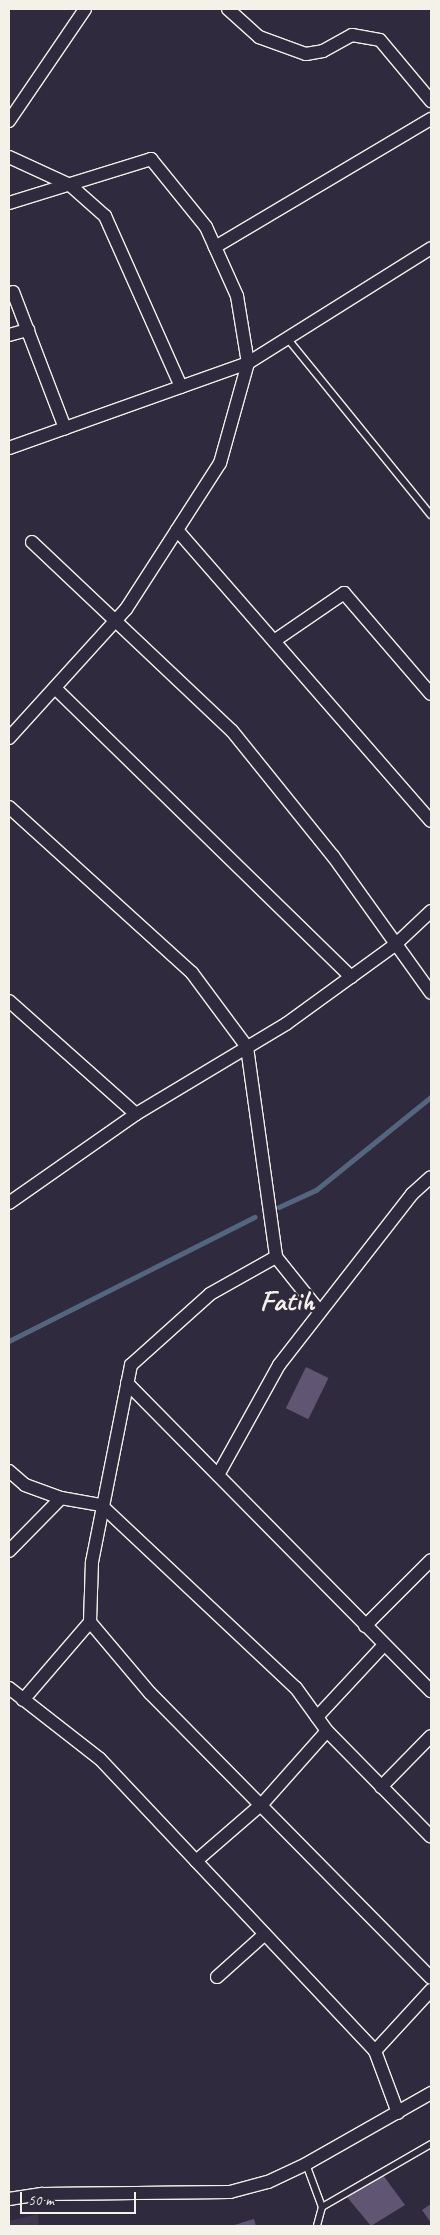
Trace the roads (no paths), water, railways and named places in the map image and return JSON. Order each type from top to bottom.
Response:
[{"type":"street","points":[[9,121],[85,9]]},
{"type":"street","points":[[228,9],[259,37],[306,54],[323,51],[352,35],[380,40],[431,101]]},
{"type":"street","points":[[215,247],[431,119]]},
{"type":"street","points":[[9,157],[70,185],[105,216],[181,387]]},
{"type":"street","points":[[9,203],[151,159],[206,227],[237,296],[248,363],[220,463],[117,620],[9,738]]},
{"type":"street","points":[[9,448],[248,363],[431,248]]},
{"type":"street","points":[[13,292],[65,428]]},
{"type":"street","points":[[9,335],[28,330]]},
{"type":"street","points":[[177,530],[431,821]]},
{"type":"street","points":[[32,542],[117,620],[232,731],[333,856],[431,994]]},
{"type":"street","points":[[274,641],[344,593],[431,694]]},
{"type":"street","points":[[55,688],[351,977]]},
{"type":"street","points":[[9,807],[192,973],[247,1047],[276,1257],[320,1312]]},
{"type":"street","points":[[9,1203],[136,1114],[247,1047],[351,977],[396,944],[431,911]]},
{"type":"street","points":[[9,1001],[136,1114]]},
{"type":"street","points":[[218,1475],[279,1364],[412,1194],[431,1176]]},
{"type":"street","points":[[23,1700],[90,1622],[92,1562],[101,1505],[131,1365],[210,1294],[276,1257]]},
{"type":"street","points":[[127,1382],[431,1691]]},
{"type":"street","points":[[9,1471],[26,1485],[62,1498],[101,1505],[296,1688],[327,1731],[431,1837]]},
{"type":"street","points":[[9,1550],[62,1498]]},
{"type":"street","points":[[365,1626],[431,1560]]},
{"type":"street","points":[[90,1622],[150,1693],[263,1803],[431,1978]]},
{"type":"street","points":[[317,1717],[384,1645]]},
{"type":"street","points":[[9,1688],[100,1760],[375,2051],[398,2113]]},
{"type":"street","points":[[196,1861],[263,1803],[327,1731]]},
{"type":"street","points":[[381,1787],[431,1736]]},
{"type":"street","points":[[217,1977],[265,1934]]},
{"type":"street","points":[[375,2051],[431,1990]]},
{"type":"street","points":[[9,2200],[42,2194],[230,2192],[268,2182],[306,2164],[431,2093]]},
{"type":"lane","points":[[287,338],[431,515]]},
{"type":"lane","points":[[322,2207],[431,2144]]},
{"type":"lane","points":[[306,2164],[322,2207],[317,2226]]},
{"type":"waterway","points":[[279,1207],[316,1190],[431,1097]]},
{"type":"waterway","points":[[9,1341],[255,1217]]},
{"type":"district","name":"Fatih","points":[[287,1301]]}]
